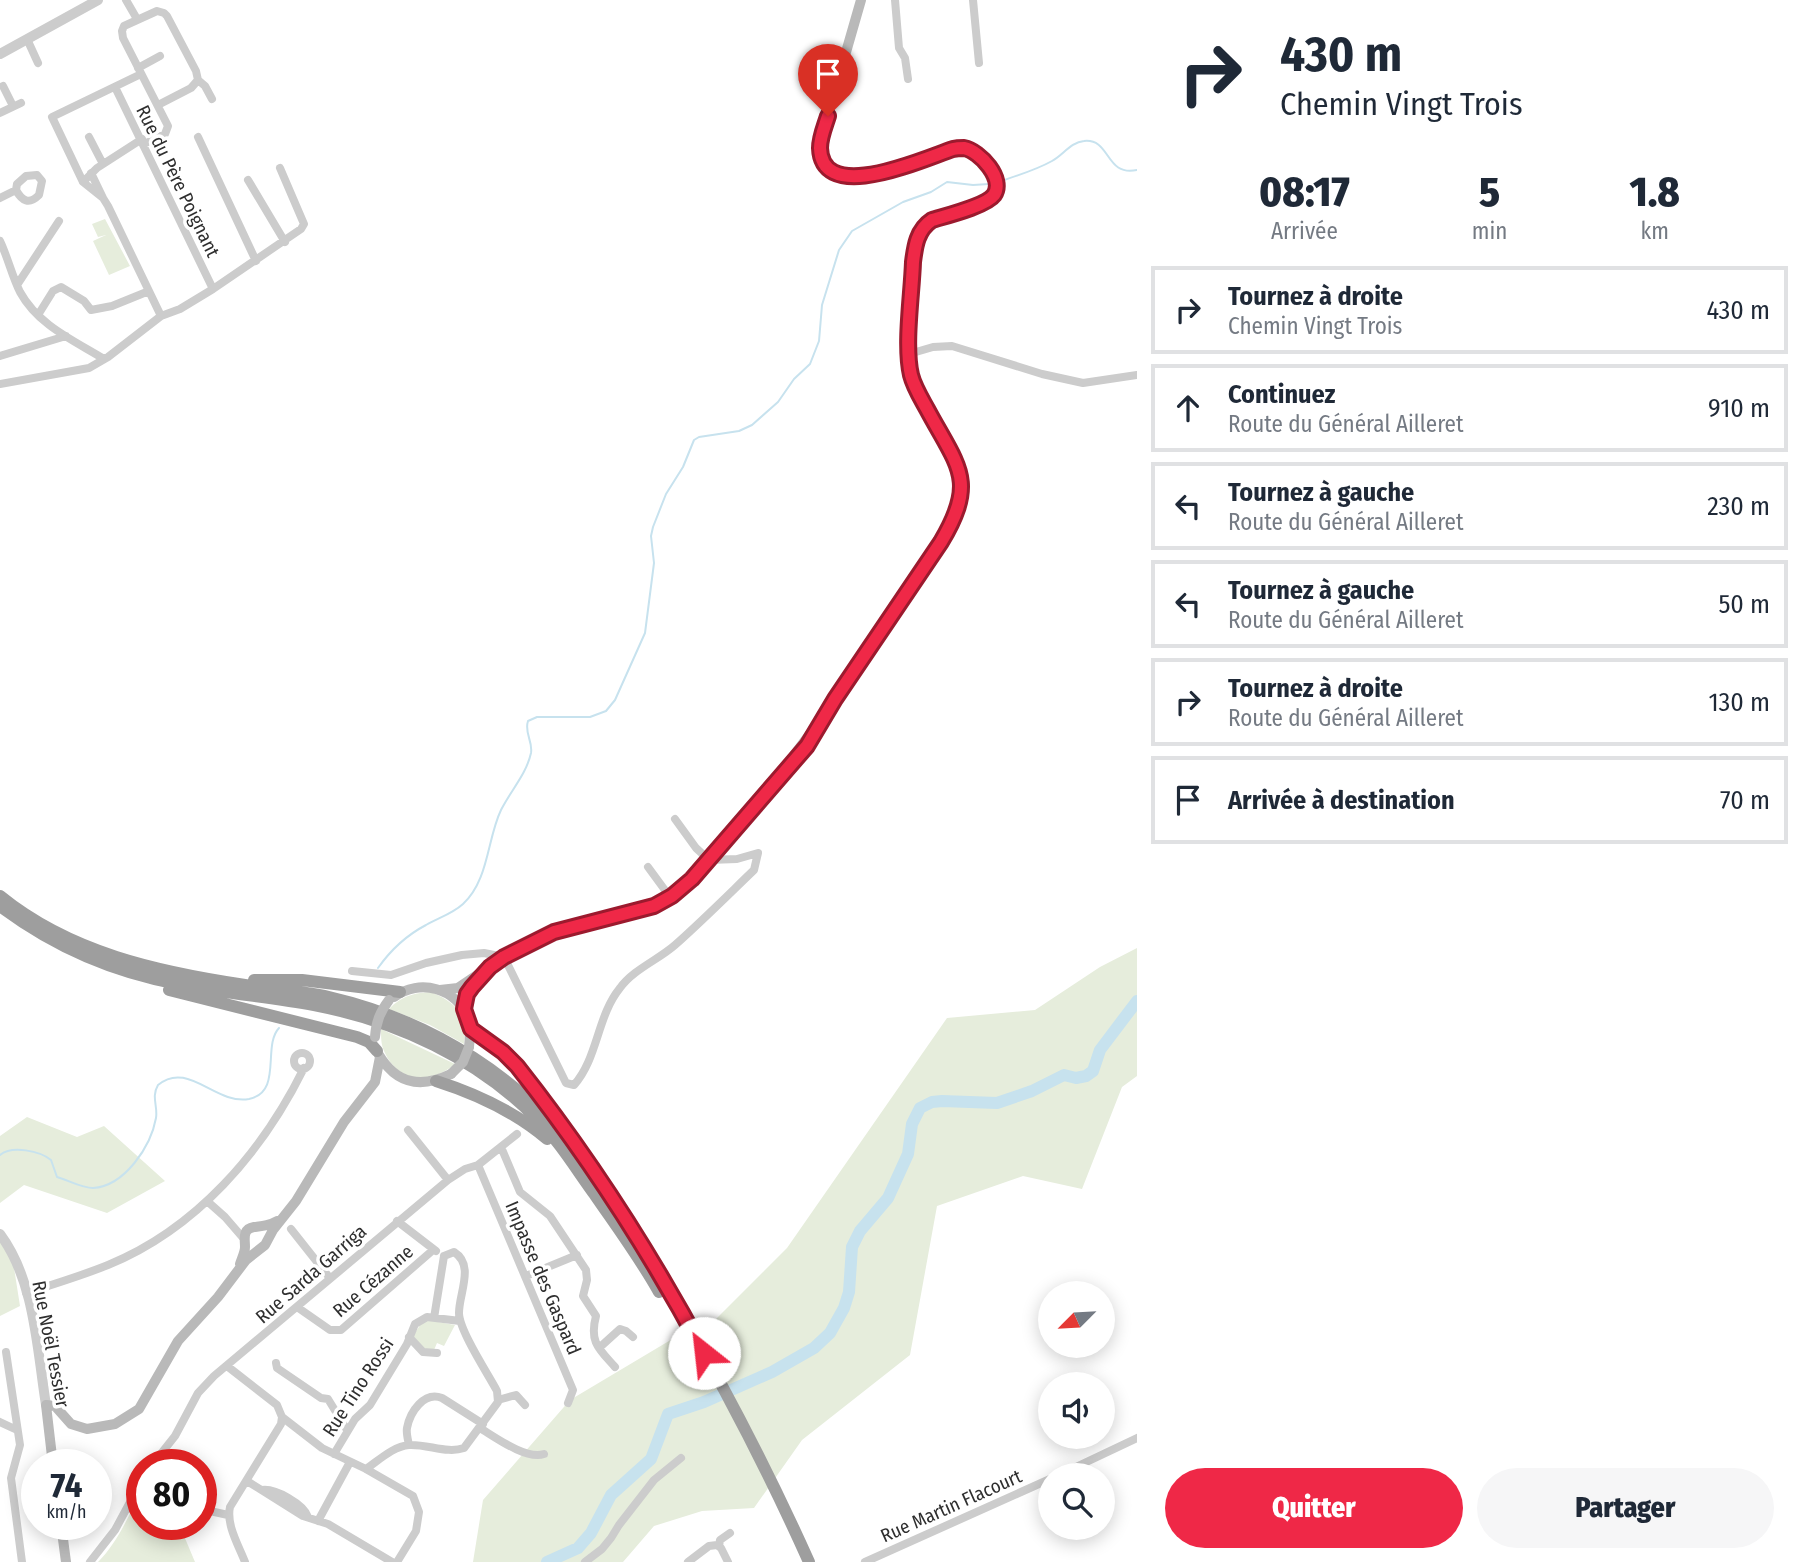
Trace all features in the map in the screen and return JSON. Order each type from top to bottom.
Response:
[{"type":"highway","points":[[0,896],[49,928],[88,948],[144,967],[323,996],[362,1005],[425,1030],[456,1046],[498,1074],[531,1101],[587,1164],[625,1217]]},
{"type":"highway","points":[[0,906],[54,942],[156,987],[356,1037],[377,1048]]},
{"type":"highway","points":[[121,970],[176,984],[314,1005],[359,1016],[401,1029],[477,1070],[507,1091],[551,1135],[659,1283]]},
{"type":"highway","points":[[213,980],[302,980],[394,996]]},
{"type":"highway","points":[[471,1029],[503,1052],[517,1066],[589,1161],[625,1217],[725,1409],[809,1562]]},
{"type":"highway","points":[[436,1081],[469,1092],[524,1121],[558,1150],[581,1176]]},
{"type":"highway","points":[[780,1509],[800,1562]]},
{"type":"main road","points":[[46,1405],[55,1406],[71,1424],[82,1429],[103,1427],[130,1416],[146,1400],[163,1364],[178,1341],[218,1297],[237,1270],[264,1244],[296,1201],[344,1122],[375,1082],[376,1024],[381,1011],[394,996],[412,988],[458,988],[504,957],[561,928],[645,909],[670,897],[692,879],[771,786],[835,699],[941,542],[956,515],[962,481],[956,463],[914,384],[909,354],[915,246],[922,229],[932,220],[986,201],[996,190],[993,175],[979,156],[964,148],[860,177],[839,175],[826,165],[822,157],[821,139],[861,0]]},
{"type":"main road","points":[[464,1009],[469,991],[490,967]]},
{"type":"main road","points":[[377,1048],[397,1075],[409,1081],[436,1081],[451,1074],[463,1062],[469,1047],[471,1029],[464,1009],[440,990]]},
{"type":"main road","points":[[364,1097],[397,1075]]},
{"type":"main road","points":[[237,1270],[245,1233],[280,1220]]},
{"type":"main road","points":[[256,1228],[265,1232],[264,1244]]},
{"type":"main road","points":[[244,1242],[252,1250],[264,1244]]},
{"type":"main road","name":"Rue Noël Tessier","points":[[46,1405],[51,1449]]},
{"type":"main road","points":[[63,1540],[65,1562]]},
{"type":"street","points":[[0,54],[98,0]]},
{"type":"street","points":[[127,0],[137,19]]},
{"type":"street","points":[[895,0],[899,48],[905,58],[908,79]]},
{"type":"street","points":[[974,0],[979,63]]},
{"type":"street","points":[[83,182],[103,164],[143,142],[165,134],[168,130],[158,105],[121,35],[124,26],[157,10],[164,13],[196,71],[198,80],[212,99]]},
{"type":"street","points":[[27,39],[38,64]]},
{"type":"street","points":[[103,198],[83,182],[52,117],[115,87],[160,56]]},
{"type":"street","points":[[158,105],[196,85],[198,80]]},
{"type":"street","points":[[0,113],[17,105],[3,86]]},
{"type":"street","name":"Rue du Père Poignant","points":[[115,87],[213,289]]},
{"type":"street","points":[[198,136],[256,261]]},
{"type":"street","points":[[89,137],[103,164]]},
{"type":"street","points":[[0,384],[79,370],[104,359],[161,316],[180,309],[285,242],[304,223],[279,168]]},
{"type":"street","points":[[91,173],[161,316]]},
{"type":"street","points":[[248,180],[285,242]]},
{"type":"street","points":[[0,198],[16,190]]},
{"type":"street","points":[[17,285],[59,221]]},
{"type":"street","points":[[0,241],[17,285],[38,315],[104,359]]},
{"type":"street","points":[[38,315],[56,288],[66,288],[84,300],[91,310],[112,306],[149,291]]},
{"type":"street","points":[[0,356],[66,336]]},
{"type":"street","points":[[909,354],[933,347],[952,346],[1042,374],[1083,383],[1137,375]]},
{"type":"street","points":[[352,971],[391,975],[462,955],[484,953],[504,957],[566,1083],[574,1085],[592,1052],[608,1007],[620,988],[628,979],[673,947],[754,870],[758,853],[737,859],[714,862],[709,860],[696,848],[675,819]]},
{"type":"street","points":[[648,867],[670,897]]},
{"type":"street","points":[[26,1293],[89,1272],[129,1255],[177,1226],[207,1201],[260,1143],[304,1068]]},
{"type":"street","points":[[408,1130],[447,1180]]},
{"type":"street","name":"Rue Sarda Garriga","points":[[165,1449],[198,1394],[214,1376],[447,1180],[478,1165],[517,1134]]},
{"type":"street","points":[[501,1147],[520,1192],[550,1216],[586,1270],[587,1280],[583,1296],[595,1314],[593,1334],[599,1349],[615,1367]]},
{"type":"street","name":"Impasse des Gaspard","points":[[478,1165],[573,1390],[568,1403]]},
{"type":"street","points":[[207,1201],[225,1217],[244,1242]]},
{"type":"street","points":[[225,1217],[256,1228]]},
{"type":"street","points":[[397,1221],[444,1256]]},
{"type":"street","points":[[291,1229],[329,1278]]},
{"type":"street","name":"Rue Noël Tessier","points":[[0,1234],[14,1258],[26,1293],[46,1405]]},
{"type":"street","name":"Rue Cézanne","points":[[297,1307],[330,1330],[341,1331],[433,1250]]},
{"type":"street","points":[[366,1469],[395,1450],[409,1445],[460,1450],[468,1445],[498,1399],[497,1391],[460,1321],[466,1267],[458,1253],[444,1256]]},
{"type":"street","points":[[526,1276],[577,1255]]},
{"type":"street","points":[[444,1256],[434,1318],[460,1321]]},
{"type":"street","name":"Rue Tino Rossi","points":[[334,1454],[347,1430],[370,1405],[415,1324],[427,1317],[434,1318]]},
{"type":"street","points":[[599,1349],[620,1329],[633,1337]]},
{"type":"street","name":"Rue Tino Rossi","points":[[409,1337],[423,1352],[437,1353]]},
{"type":"street","points":[[6,1352],[19,1452],[11,1478],[22,1562]]},
{"type":"street","points":[[276,1363],[278,1368],[321,1398],[328,1399],[347,1430]]},
{"type":"street","points":[[228,1366],[277,1405],[282,1417],[322,1448],[407,1492],[417,1503],[419,1512],[416,1531],[395,1562],[308,1517],[247,1481]]},
{"type":"street","points":[[498,1399],[516,1395],[525,1405]]},
{"type":"street","points":[[409,1445],[408,1425],[422,1400],[428,1396],[442,1398],[504,1443],[533,1456],[544,1454]]},
{"type":"street","points":[[246,1562],[228,1515],[230,1507],[281,1424],[282,1417]]},
{"type":"street","points":[[0,1422],[17,1430]]},
{"type":"street","points":[[1084,1463],[1137,1438]]},
{"type":"street","points":[[585,1562],[611,1538],[654,1480],[681,1458]]},
{"type":"street","points":[[318,1521],[350,1462]]},
{"type":"street","name":"Rue Martin Flacourt","points":[[865,1562],[1038,1484]]},
{"type":"street","points":[[90,1562],[115,1530],[126,1510]]},
{"type":"street","points":[[217,1513],[228,1515]]},
{"type":"street","points":[[728,1562],[719,1546],[720,1540],[730,1533]]},
{"type":"street","points":[[688,1562],[709,1546],[719,1546]]},
{"type":"green space","points":[[105,219],[130,266],[109,275],[93,241],[106,235],[98,237],[92,224]]},
{"type":"green space","points":[[1137,948],[1137,1076],[1122,1087],[1082,1189],[1023,1176],[937,1206],[910,1355],[802,1440],[754,1508],[702,1511],[654,1526],[623,1562],[473,1562],[483,1500],[570,1400],[674,1338],[703,1332],[787,1248],[947,1018],[1035,1010],[1100,967]]},
{"type":"green space","points":[[431,992],[454,1005],[462,1017],[464,1044],[430,1025],[389,1009],[408,996]]},
{"type":"green space","points":[[381,1029],[455,1064],[445,1071],[425,1078],[406,1075],[390,1062],[384,1051]]},
{"type":"green space","points":[[27,1117],[77,1137],[104,1126],[165,1181],[107,1213],[24,1185],[0,1203],[0,1136]]},
{"type":"green space","points":[[0,1236],[12,1255],[20,1306],[0,1316]]},
{"type":"green space","points":[[427,1320],[455,1325],[444,1346],[437,1343],[434,1350],[423,1349],[413,1336],[422,1322]]},
{"type":"green space","points":[[126,1521],[126,1540],[186,1540],[195,1562],[98,1562]]},
{"type":"waterway","points":[[1001,181],[1046,164],[1084,141],[1099,145],[1119,168],[1137,170]]},
{"type":"waterway","points":[[378,968],[406,939],[454,911],[472,894],[483,871],[496,821],[529,761],[531,749],[528,721],[537,717],[590,717],[606,711],[615,700],[645,633],[654,563],[651,536],[666,494],[683,467],[694,440],[739,431],[752,425],[778,402],[794,379],[810,364],[819,341],[822,305],[839,250],[852,231],[903,202],[931,192],[947,182],[989,184]]},
{"type":"waterway","points":[[547,1562],[578,1548],[591,1533],[611,1495],[651,1459],[668,1414],[704,1402],[772,1372],[814,1348],[830,1333],[844,1308],[849,1292],[852,1247],[860,1231],[888,1198],[908,1154],[912,1124],[920,1108],[942,1101],[997,1103],[1032,1091],[1064,1075],[1076,1078],[1086,1076],[1093,1071],[1100,1050],[1137,1001]]},
{"type":"waterway","points":[[0,1155],[11,1150],[33,1152],[51,1160],[57,1177],[89,1188],[105,1186],[135,1163],[149,1140],[156,1118],[155,1094],[158,1085],[180,1077],[237,1099],[249,1099],[259,1095],[269,1078],[272,1046],[279,1028]]},
{"type":"route","points":[[704,1353],[625,1217],[589,1161],[550,1106],[517,1066],[503,1052],[471,1029],[464,1009],[469,991],[490,967],[504,957],[561,928],[654,906],[672,896],[701,870],[817,733],[835,699],[941,542],[956,515],[961,497],[960,473],[911,376],[909,354],[913,262],[915,246],[924,226],[932,220],[986,201],[994,195],[995,179],[979,156],[964,148],[953,149],[876,174],[860,177],[839,175],[826,165],[820,148],[828,116]]}]
